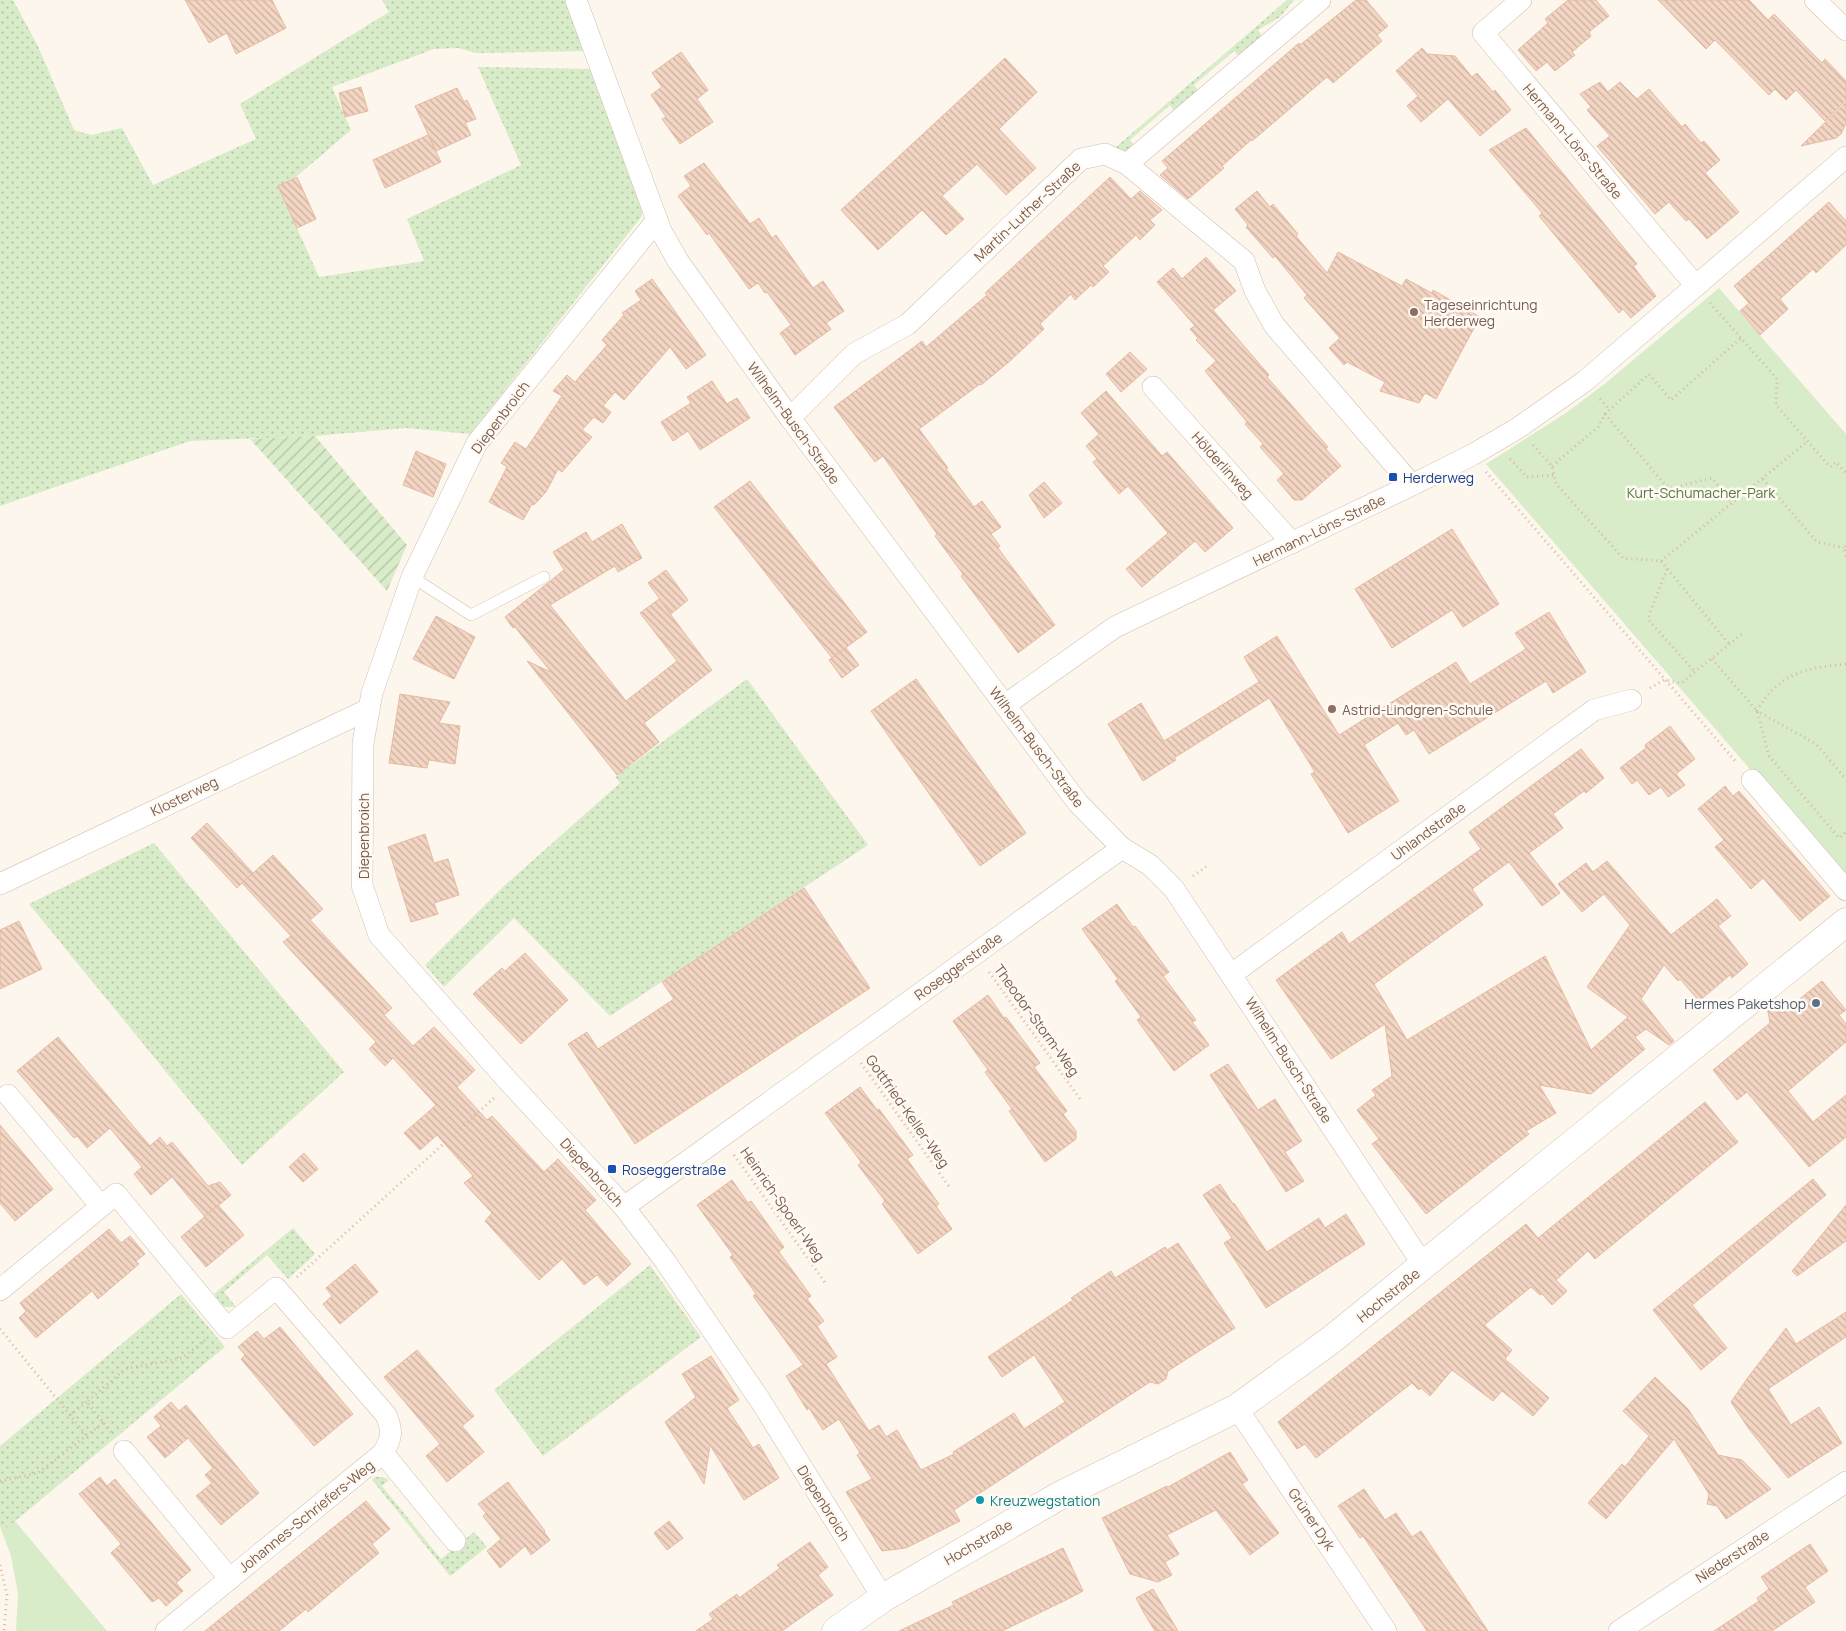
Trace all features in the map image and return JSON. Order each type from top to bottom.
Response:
[{"type":"street","points":[[576,0],[657,220]]},
{"type":"street","points":[[1320,0],[1127,164],[1244,261],[1255,291],[1274,325],[1412,485]]},
{"type":"street","name":"Hermann-Löns-Straße","points":[[1520,0],[1483,33],[1696,286]]},
{"type":"street","points":[[1815,0],[1846,30]]},
{"type":"street","name":"Martin-Luther-Straße","points":[[790,418],[854,354],[908,324],[1081,159],[1105,154],[1127,164]]},
{"type":"street","name":"Hermann-Löns-Straße","points":[[1005,705],[1114,627],[1412,485],[1472,455],[1518,428],[1585,381],[1846,157]]},
{"type":"street","name":"Wilhelm-Busch-Straße","points":[[657,220],[666,242],[678,261],[790,418],[1078,803],[1122,848],[1150,865],[1174,888],[1424,1266]]},
{"type":"street","name":"Diepenbroich","points":[[657,220],[477,443],[412,577],[372,693],[363,743],[362,885],[379,936],[624,1207],[665,1261],[729,1353],[883,1598]]},
{"type":"street","name":"Hölderlinweg","points":[[1153,387],[1292,543]]},
{"type":"street","name":"Uhlandstraße","points":[[1232,974],[1594,710],[1630,700]]},
{"type":"street","name":"Klosterweg","points":[[0,884],[369,709]]},
{"type":"street","points":[[1752,780],[1846,890]]},
{"type":"street","name":"Roseggerstraße","points":[[624,1207],[1122,848]]},
{"type":"street","name":"Hochstraße","points":[[836,1631],[883,1598],[1059,1496],[1237,1408],[1331,1340],[1424,1266],[1846,922]]},
{"type":"street","points":[[8,1095],[100,1206]]},
{"type":"street","points":[[0,1290],[116,1194],[227,1328],[276,1288],[280,1292]]},
{"type":"street","name":"Johannes-Schriefers-Weg","points":[[166,1631],[383,1453],[391,1441],[391,1426],[386,1415],[280,1292]]},
{"type":"street","name":"Grüner Dyk","points":[[1237,1408],[1386,1631]]},
{"type":"street","name":"Johannes-Schriefers-Weg","points":[[124,1451],[230,1579]]},
{"type":"street","name":"Johannes-Schriefers-Weg","points":[[383,1453],[455,1541]]},
{"type":"street","name":"Niederstraße","points":[[1619,1631],[1846,1482]]},
{"type":"lane","points":[[412,577],[471,615],[544,577]]},
{"type":"path","points":[[1696,286],[1777,379],[1776,405],[1830,467],[1836,462],[1846,473]]},
{"type":"path","points":[[1552,466],[1598,427],[1605,414],[1649,374],[1672,400],[1741,338]]},
{"type":"path","points":[[1605,414],[1666,486],[1671,488],[1712,478],[1732,504]]},
{"type":"path","points":[[1518,428],[1552,466],[1556,484],[1623,558],[1661,561],[1808,441]]},
{"type":"path","points":[[1495,442],[1525,476],[1529,478],[1554,475]]},
{"type":"path","points":[[1472,455],[1752,780]]},
{"type":"path","points":[[1763,478],[1817,542],[1845,547],[1846,556]]},
{"type":"path","points":[[1661,561],[1729,644]]},
{"type":"path","points":[[1667,569],[1649,615],[1650,622],[1695,672]]},
{"type":"path","points":[[1664,680],[1681,683],[1742,634]]},
{"type":"path","points":[[1712,659],[1757,711],[1816,744],[1846,779]]},
{"type":"path","points":[[1846,664],[1810,669],[1791,675],[1766,696],[1757,711],[1769,756],[1839,838],[1846,832]]},
{"type":"path","name":"Theodor-Storm-Weg","points":[[976,954],[1080,1099]]},
{"type":"path","name":"Gottfried-Keller-Weg","points":[[848,1047],[950,1188]]},
{"type":"path","points":[[280,1292],[510,1083]]},
{"type":"path","name":"Heinrich-Spoerl-Weg","points":[[722,1136],[826,1284]]},
{"type":"path","points":[[70,1415],[125,1370],[182,1358],[224,1324]]},
{"type":"path","points":[[0,1329],[87,1436]]},
{"type":"path","points":[[0,1480],[38,1473],[104,1422],[87,1402]]},
{"type":"path","points":[[0,1565],[7,1595],[4,1631]]},
{"type":"green space","points":[[0,0],[13,0],[37,44],[74,130],[91,135],[122,128],[153,185],[256,139],[240,104],[389,12],[382,0],[566,0],[585,51],[476,53],[458,48],[434,49],[332,87],[351,130],[297,176],[278,186],[319,277],[424,261],[407,219],[521,165],[478,67],[592,69],[641,199],[642,216],[470,434],[406,428],[315,436],[190,441],[0,506]]},
{"type":"green space","points":[[1287,0],[1294,0],[1280,17],[1258,30],[1262,36],[1239,56],[1234,51],[1194,85],[1199,91],[1175,112],[1170,105],[1130,140],[1134,146],[1128,151],[1120,151],[1116,147]]},
{"type":"green space","name":"Kurt-Schumacher-Park","points":[[1719,288],[1846,434],[1846,880],[1486,464],[1566,413],[1607,382]]},
{"type":"green space","points":[[315,436],[407,545],[387,591],[250,439]]},
{"type":"green space","points":[[747,679],[868,845],[610,1016],[514,918],[444,987],[425,965],[504,886],[620,783],[615,777]]},
{"type":"green space","points":[[154,843],[344,1072],[242,1165],[29,904]]},
{"type":"green space","points":[[293,1228],[315,1254],[288,1279],[267,1255],[224,1292],[236,1307],[224,1307],[214,1294]]},
{"type":"green space","points":[[650,1265],[701,1337],[543,1456],[494,1390]]},
{"type":"green space","points":[[181,1294],[225,1347],[2,1532],[0,1526],[0,1446]]},
{"type":"green space","points":[[375,1477],[383,1477],[389,1480],[382,1486],[441,1559],[474,1532],[487,1547],[450,1576],[372,1480]]},
{"type":"green space","points":[[15,1521],[107,1631],[16,1631],[18,1594],[11,1556],[2,1532]]},
{"type":"building","points":[[185,0],[272,0],[286,28],[236,54],[227,33],[209,43]]},
{"type":"building","points":[[1356,0],[1366,0],[1388,26],[1377,35],[1382,41],[1333,83],[1327,77],[1251,140],[1222,166],[1224,168],[1188,199],[1160,175],[1168,168],[1162,161],[1299,43],[1300,45]]},
{"type":"building","points":[[1568,0],[1596,0],[1609,16],[1589,32],[1591,36],[1572,52],[1575,55],[1555,71],[1547,62],[1536,71],[1518,50],[1548,23],[1545,19]]},
{"type":"building","points":[[1658,0],[1749,0],[1768,20],[1774,14],[1822,63],[1825,59],[1846,81],[1846,100],[1825,121],[1796,90],[1786,100],[1775,89],[1769,95],[1715,40],[1706,49]]},
{"type":"building","points":[[1422,48],[1427,54],[1455,56],[1472,77],[1477,73],[1493,92],[1495,90],[1511,110],[1480,136],[1448,99],[1421,122],[1407,106],[1418,96],[1396,71]]},
{"type":"building","points":[[681,52],[708,90],[697,99],[713,122],[680,144],[662,119],[666,117],[651,95],[662,87],[652,73]]},
{"type":"building","points":[[1005,58],[1037,92],[999,129],[1036,168],[1006,195],[977,164],[942,196],[964,219],[946,235],[922,210],[878,250],[841,210]]},
{"type":"building","points":[[1600,82],[1608,92],[1620,82],[1637,99],[1649,89],[1682,127],[1685,124],[1701,143],[1704,141],[1720,160],[1705,173],[1739,212],[1707,239],[1689,219],[1686,221],[1669,202],[1655,214],[1597,146],[1610,136],[1587,110],[1591,107],[1580,94]]},
{"type":"building","points":[[361,87],[368,111],[345,117],[339,93]]},
{"type":"building","points":[[457,88],[464,102],[467,100],[476,119],[465,123],[471,135],[436,151],[415,106]]},
{"type":"building","points":[[1846,102],[1846,123],[1841,134],[1836,138],[1801,146]]},
{"type":"building","points":[[1526,128],[1637,264],[1633,266],[1656,296],[1631,318],[1623,309],[1619,313],[1539,216],[1542,213],[1489,150]]},
{"type":"building","points":[[428,135],[441,162],[385,188],[373,160]]},
{"type":"building","points":[[704,163],[750,224],[759,218],[772,238],[776,235],[813,288],[823,281],[844,311],[826,323],[831,329],[795,355],[780,333],[791,325],[767,292],[765,293],[758,283],[749,289],[709,233],[707,235],[678,196],[691,186],[684,176]]},
{"type":"building","points":[[297,177],[316,219],[297,228],[278,186]]},
{"type":"building","points":[[1110,177],[1131,199],[1140,191],[1162,210],[1150,220],[1155,225],[1140,240],[1136,235],[1103,266],[1109,272],[1093,287],[1091,285],[1075,300],[1071,294],[1040,324],[1044,329],[1010,361],[981,385],[919,429],[974,507],[982,501],[1001,527],[991,534],[1000,546],[998,548],[1055,625],[1018,653],[961,576],[963,574],[935,536],[937,534],[883,456],[875,462],[834,407],[922,341],[926,347],[987,295],[985,293]]},
{"type":"building","points":[[1257,191],[1270,207],[1273,204],[1298,234],[1296,236],[1327,273],[1338,252],[1402,286],[1406,279],[1432,293],[1433,290],[1480,317],[1436,399],[1425,393],[1419,403],[1380,391],[1385,382],[1347,362],[1344,365],[1329,348],[1340,338],[1304,298],[1307,295],[1275,256],[1273,258],[1246,227],[1248,225],[1235,209]]},
{"type":"building","points":[[1829,202],[1846,221],[1846,245],[1816,273],[1813,269],[1780,299],[1788,309],[1760,335],[1740,311],[1749,303],[1734,286]]},
{"type":"building","points":[[1206,257],[1236,291],[1213,310],[1269,375],[1267,377],[1328,447],[1326,449],[1341,466],[1302,500],[1294,500],[1277,480],[1284,474],[1260,447],[1263,444],[1245,424],[1247,422],[1205,371],[1216,361],[1196,340],[1198,338],[1190,329],[1195,326],[1157,282],[1173,268],[1182,279]]},
{"type":"building","points":[[652,279],[706,355],[686,369],[670,347],[624,400],[615,392],[603,406],[611,412],[603,423],[594,417],[582,430],[592,437],[562,472],[558,469],[546,492],[534,505],[532,504],[523,520],[489,502],[507,467],[501,463],[515,442],[526,449],[562,396],[553,391],[567,375],[575,382],[607,345],[602,340],[624,315],[622,313],[641,300],[635,291]]},
{"type":"building","points":[[1130,352],[1147,369],[1121,392],[1106,374]]},
{"type":"building","points":[[712,381],[727,404],[737,398],[750,418],[700,450],[688,431],[673,441],[661,422],[691,403],[687,397]]},
{"type":"building","points":[[1106,391],[1162,456],[1167,452],[1233,528],[1205,552],[1195,541],[1142,587],[1126,569],[1168,533],[1128,486],[1119,494],[1093,462],[1097,459],[1086,446],[1099,434],[1081,413]]},
{"type":"building","points":[[416,451],[446,464],[433,497],[403,485]]},
{"type":"building","points":[[750,481],[867,632],[832,658],[714,507]]},
{"type":"building","points":[[1044,482],[1062,503],[1044,518],[1029,495]]},
{"type":"building","points":[[622,524],[642,558],[618,572],[615,566],[550,605],[626,701],[677,661],[640,613],[659,599],[712,670],[644,723],[659,742],[617,775],[527,661],[551,672],[505,617],[564,570],[553,552],[586,532],[592,542]]},
{"type":"building","points":[[1452,529],[1499,604],[1463,627],[1452,610],[1392,648],[1355,589]]},
{"type":"building","points":[[666,570],[688,600],[671,614],[648,583]]},
{"type":"building","points":[[1549,612],[1586,672],[1553,693],[1546,681],[1429,754],[1414,730],[1406,735],[1398,723],[1364,745],[1399,801],[1348,833],[1311,774],[1315,772],[1269,698],[1174,758],[1176,760],[1143,781],[1108,724],[1141,703],[1164,741],[1259,682],[1244,657],[1277,636],[1339,735],[1456,662],[1470,684],[1526,649],[1515,633]]},
{"type":"building","points":[[436,616],[475,637],[454,679],[413,659]]},
{"type":"building","points":[[846,648],[859,665],[842,678],[829,660]]},
{"type":"building","points":[[916,679],[1026,833],[980,866],[871,711]]},
{"type":"building","points":[[400,694],[450,702],[439,723],[460,726],[455,764],[429,760],[427,768],[389,763]]},
{"type":"building","points":[[1670,726],[1695,759],[1676,774],[1685,785],[1668,797],[1661,787],[1649,795],[1637,780],[1632,784],[1620,768],[1646,748],[1645,745]]},
{"type":"building","points":[[1581,749],[1604,778],[1586,793],[1584,791],[1553,814],[1563,828],[1529,853],[1560,893],[1542,906],[1509,862],[1472,889],[1483,905],[1374,984],[1407,1040],[1545,956],[1591,1050],[1628,1017],[1587,987],[1630,925],[1604,894],[1582,912],[1558,884],[1586,863],[1593,872],[1607,861],[1671,935],[1717,899],[1731,916],[1718,926],[1748,964],[1732,978],[1730,975],[1699,1001],[1680,979],[1678,981],[1664,965],[1641,999],[1674,1041],[1669,1045],[1646,1029],[1635,1037],[1645,1049],[1591,1094],[1539,1085],[1556,1113],[1526,1131],[1529,1134],[1426,1214],[1372,1144],[1379,1139],[1357,1110],[1376,1095],[1372,1090],[1392,1076],[1385,1024],[1331,1059],[1276,980],[1342,932],[1349,944],[1481,849],[1469,832]]},
{"type":"building","points":[[1725,786],[1733,796],[1739,791],[1830,896],[1800,921],[1763,878],[1751,889],[1715,847],[1724,840],[1698,809]]},
{"type":"building","points":[[207,823],[253,873],[237,888],[191,838]]},
{"type":"building","points":[[425,834],[434,863],[448,859],[459,895],[434,903],[438,914],[411,922],[388,847]]},
{"type":"building","points":[[273,855],[323,909],[310,920],[392,1008],[384,1015],[413,1046],[434,1027],[475,1070],[457,1087],[487,1120],[492,1116],[544,1172],[558,1159],[596,1200],[585,1210],[631,1264],[607,1286],[597,1275],[584,1285],[562,1259],[539,1280],[485,1221],[492,1213],[464,1183],[473,1176],[437,1135],[420,1150],[404,1133],[436,1105],[393,1058],[385,1066],[369,1049],[376,1042],[283,942],[291,936],[242,883]]},
{"type":"building","points":[[804,888],[870,988],[635,1144],[568,1044],[587,1032],[598,1049],[674,999],[662,982]]},
{"type":"building","points":[[1117,904],[1169,972],[1163,976],[1196,1020],[1192,1022],[1209,1045],[1174,1071],[1137,1020],[1141,1017],[1115,981],[1118,979],[1082,929]]},
{"type":"building","points":[[19,921],[42,969],[0,989],[0,930]]},
{"type":"building","points":[[525,953],[568,1000],[521,1044],[473,994],[502,968],[505,971]]},
{"type":"building","points":[[1822,981],[1846,1010],[1839,1015],[1846,1024],[1846,1042],[1788,1091],[1813,1122],[1846,1095],[1846,1137],[1809,1167],[1747,1092],[1737,1100],[1713,1070],[1770,1023],[1767,1006],[1782,1013]]},
{"type":"building","points":[[988,995],[1040,1063],[1034,1067],[1067,1111],[1063,1114],[1076,1131],[1076,1139],[1045,1162],[1009,1111],[1012,1109],[985,1072],[988,1070],[953,1021]]},
{"type":"building","points":[[58,1037],[150,1146],[160,1137],[167,1146],[172,1142],[208,1186],[220,1182],[231,1195],[205,1217],[172,1177],[151,1195],[134,1174],[142,1167],[110,1128],[87,1148],[77,1136],[74,1138],[17,1071]]},
{"type":"building","points":[[1228,1064],[1258,1110],[1275,1099],[1302,1141],[1285,1152],[1304,1181],[1286,1192],[1210,1075]]},
{"type":"building","points":[[860,1087],[913,1155],[907,1159],[939,1204],[936,1206],[952,1229],[918,1254],[882,1204],[885,1201],[858,1165],[861,1162],[825,1113]]},
{"type":"building","points":[[1705,1102],[1738,1142],[1595,1259],[1588,1251],[1556,1280],[1567,1291],[1552,1305],[1542,1294],[1540,1295],[1531,1287],[1484,1325],[1512,1350],[1505,1359],[1549,1398],[1533,1416],[1502,1391],[1493,1401],[1452,1370],[1430,1396],[1421,1388],[1419,1390],[1412,1383],[1316,1458],[1305,1444],[1297,1449],[1278,1422],[1526,1224],[1538,1238]]},
{"type":"building","points":[[0,1125],[53,1189],[15,1221],[0,1203]]},
{"type":"building","points":[[304,1153],[318,1169],[303,1182],[289,1167]]},
{"type":"building","points":[[1813,1179],[1826,1195],[1692,1305],[1727,1348],[1701,1370],[1653,1310]]},
{"type":"building","points":[[732,1180],[748,1203],[751,1201],[784,1247],[779,1252],[811,1296],[807,1299],[824,1321],[817,1326],[837,1357],[826,1364],[869,1431],[879,1425],[886,1437],[897,1430],[921,1470],[954,1454],[953,1452],[1014,1413],[1024,1429],[1065,1402],[1034,1355],[1002,1377],[988,1357],[1073,1300],[1071,1298],[1111,1271],[1115,1278],[1165,1247],[1167,1250],[1178,1243],[1235,1328],[1168,1371],[1166,1379],[1158,1384],[1150,1382],[954,1510],[960,1521],[906,1548],[882,1551],[846,1492],[872,1479],[857,1455],[860,1453],[839,1419],[823,1430],[809,1408],[807,1410],[786,1376],[803,1365],[753,1296],[756,1294],[730,1257],[733,1255],[697,1205]]},
{"type":"building","points":[[1220,1184],[1267,1252],[1319,1218],[1325,1228],[1346,1214],[1365,1244],[1266,1308],[1224,1243],[1232,1238],[1203,1195]]},
{"type":"building","points":[[218,1205],[244,1235],[206,1267],[181,1237]]},
{"type":"building","points":[[1846,1205],[1846,1241],[1797,1276],[1792,1271]]},
{"type":"building","points":[[109,1229],[121,1243],[130,1236],[145,1254],[136,1261],[139,1264],[98,1299],[92,1291],[36,1338],[19,1318],[26,1311],[20,1303]]},
{"type":"building","points":[[355,1264],[378,1292],[340,1324],[323,1304],[332,1296],[326,1288]]},
{"type":"building","points":[[1846,1312],[1846,1337],[1768,1389],[1791,1425],[1819,1407],[1842,1443],[1788,1478],[1749,1429],[1731,1402],[1786,1328],[1796,1344]]},
{"type":"building","points":[[280,1327],[353,1414],[314,1446],[241,1359],[245,1355],[238,1347],[257,1331],[264,1339]]},
{"type":"building","points":[[417,1350],[474,1416],[462,1426],[484,1452],[447,1482],[426,1456],[440,1444],[384,1377]]},
{"type":"building","points":[[711,1356],[739,1400],[727,1408],[753,1448],[759,1444],[779,1478],[744,1500],[710,1445],[704,1484],[665,1422],[696,1397],[682,1374]]},
{"type":"building","points":[[1655,1377],[1688,1409],[1718,1455],[1742,1460],[1771,1489],[1726,1519],[1717,1506],[1707,1504],[1709,1494],[1674,1439],[1606,1519],[1588,1503],[1622,1464],[1625,1467],[1649,1436],[1623,1411]]},
{"type":"building","points":[[171,1402],[179,1411],[186,1405],[259,1493],[221,1525],[196,1496],[212,1483],[205,1475],[213,1468],[188,1438],[165,1458],[147,1437],[161,1426],[154,1417]]},
{"type":"building","points":[[1230,1452],[1248,1480],[1242,1484],[1279,1533],[1250,1555],[1216,1510],[1167,1535],[1179,1554],[1165,1562],[1172,1575],[1158,1582],[1130,1574],[1102,1518],[1168,1487]]},
{"type":"building","points":[[100,1477],[107,1486],[115,1479],[191,1570],[176,1583],[183,1591],[166,1606],[159,1598],[152,1602],[111,1553],[121,1544],[79,1494]]},
{"type":"building","points":[[508,1482],[550,1540],[531,1555],[525,1546],[500,1568],[487,1551],[501,1539],[483,1516],[486,1513],[478,1504]]},
{"type":"building","points":[[1364,1489],[1385,1520],[1396,1513],[1412,1537],[1421,1531],[1488,1631],[1427,1631],[1363,1536],[1360,1538],[1338,1506]]},
{"type":"building","points":[[366,1501],[390,1529],[372,1544],[379,1553],[308,1612],[306,1609],[279,1631],[205,1631]]},
{"type":"building","points":[[669,1521],[683,1538],[667,1550],[654,1533]]},
{"type":"building","points":[[810,1542],[828,1567],[818,1575],[833,1595],[782,1631],[696,1631],[713,1619],[709,1614],[737,1594],[739,1598],[780,1568],[777,1565]]},
{"type":"building","points":[[1810,1544],[1828,1571],[1805,1587],[1815,1602],[1772,1631],[1714,1631],[1759,1601],[1757,1598],[1769,1589],[1761,1577]]},
{"type":"building","points":[[1063,1548],[1083,1591],[1066,1600],[1002,1631],[899,1631],[954,1605],[952,1602]]},
{"type":"building","points":[[1153,1589],[1178,1631],[1155,1631],[1144,1613],[1136,1598]]},
{"type":"place","name":"Tageseinrichtung Herderweg","points":[[1414,312]]},
{"type":"place","name":"Herderweg","points":[[1393,477]]},
{"type":"place","name":"Astrid-Lindgren-Schule","points":[[1332,709]]},
{"type":"place","name":"Hermes Paketshop","points":[[1816,1003]]},
{"type":"place","name":"Roseggerstraße","points":[[612,1169]]},
{"type":"place","name":"Kreuzwegstation","points":[[980,1500]]}]
